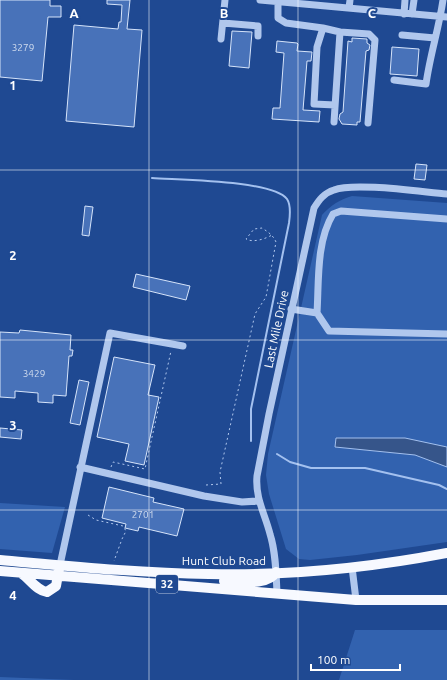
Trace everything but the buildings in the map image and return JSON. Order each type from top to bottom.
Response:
[{"type":"main road","name":"Hunt Club Road","points":[[0,560],[160,572],[216,574],[352,567],[447,553]]},
{"type":"main road","points":[[20,573],[31,580],[41,591],[47,592],[54,589],[60,565]]},
{"type":"main road","name":"Hunt Club Road","points":[[0,571],[356,600],[447,600]]},
{"type":"main road","points":[[138,582],[147,580],[264,581],[271,579],[276,572]]},
{"type":"street","points":[[221,39],[226,0]]},
{"type":"street","points":[[260,0],[278,2],[317,2],[349,8],[444,17]]},
{"type":"street","points":[[349,8],[350,0]]},
{"type":"street","points":[[404,14],[405,0]]},
{"type":"street","points":[[412,14],[414,0]]},
{"type":"street","points":[[394,80],[426,84],[435,38],[444,17],[442,0]]},
{"type":"street","points":[[278,2],[278,18],[286,23],[340,32],[369,34],[375,40],[368,123]]},
{"type":"street","points":[[223,23],[258,26],[258,36]]},
{"type":"street","points":[[323,28],[317,47],[314,104],[335,105]]},
{"type":"street","points":[[334,122],[340,32]]},
{"type":"street","points":[[402,35],[435,38]]},
{"type":"street","name":"Last Mile Drive","points":[[277,593],[276,572],[270,534],[258,501],[256,487],[259,460],[314,208],[322,196],[334,189],[353,187],[447,194]]},
{"type":"street","points":[[447,219],[341,211],[333,214],[328,221],[322,249],[317,313],[328,330],[447,334]]},
{"type":"street","points":[[291,309],[317,313]]},
{"type":"street","points":[[60,565],[110,333],[183,346]]},
{"type":"street","points":[[80,467],[204,496],[242,502],[258,501]]},
{"type":"street","points":[[352,567],[356,600]]},
{"type":"path","points":[[206,484],[220,484],[220,472],[255,314],[263,303],[268,290],[276,242],[272,235],[262,228],[254,229],[246,239],[249,241],[264,239],[272,235]]},
{"type":"path","points":[[110,473],[113,462],[145,469],[172,344]]},
{"type":"path","points":[[88,515],[96,520],[123,526],[126,531],[114,561]]},
{"type":"shaded area","points":[[352,196],[447,203],[447,447],[432,444],[336,438],[335,447],[415,455],[447,467],[447,542],[357,555],[310,560],[299,559],[286,549],[269,494],[266,475],[268,454],[322,215],[336,203]]},
{"type":"shaded area","points":[[336,438],[405,438],[447,447],[447,467],[415,455],[335,447]]},
{"type":"shaded area","points":[[0,503],[65,507],[52,553],[0,549]]},
{"type":"shaded area","points":[[355,630],[447,630],[447,680],[339,680]]},
{"type":"shaded area","points":[[0,677],[74,680],[0,680]]},
{"type":"waterway","points":[[152,178],[224,182],[263,188],[278,193],[288,201],[290,211],[289,223],[251,409],[251,441]]},
{"type":"waterway","points":[[277,454],[290,462],[311,468],[365,468],[439,485],[447,489]]}]
